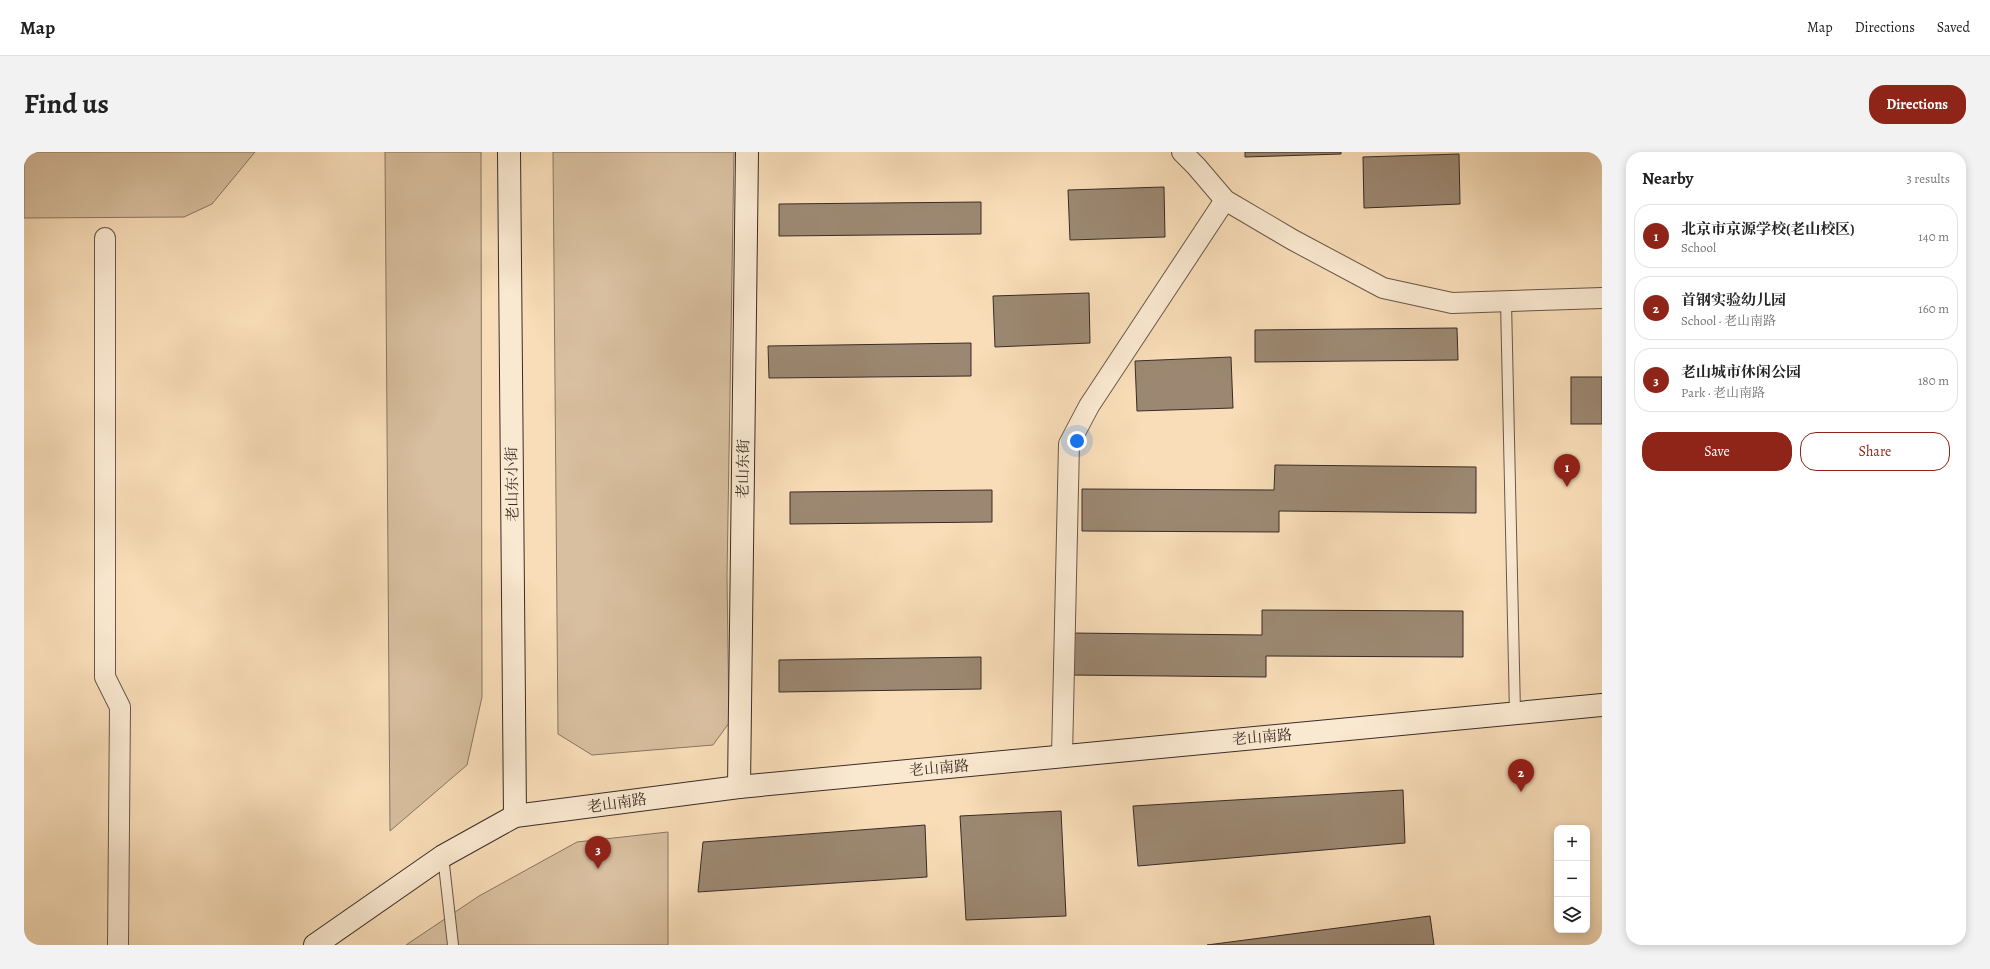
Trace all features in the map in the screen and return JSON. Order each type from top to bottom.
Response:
[{"type":"main road","name":"老山东小街","points":[[509,152],[515,816]]},
{"type":"main road","name":"老山东街","points":[[738,787],[747,152]]},
{"type":"main road","name":"老山南路","points":[[315,945],[443,856],[515,816],[738,787],[1602,705]]},
{"type":"street","points":[[1182,152],[1225,200],[1293,240],[1383,288],[1452,303],[1602,298]]},
{"type":"street","points":[[1062,756],[1069,444],[1089,406],[1225,200]]},
{"type":"street","points":[[105,238],[105,677],[120,707],[118,945]]},
{"type":"lane","points":[[1506,302],[1515,713]]},
{"type":"lane","points":[[443,856],[453,945]]},
{"type":"shaded area","points":[[24,152],[255,152],[212,204],[184,217],[24,218]]},
{"type":"shaded area","points":[[385,152],[481,152],[482,697],[467,765],[390,831]]},
{"type":"shaded area","points":[[553,152],[734,152],[727,576],[729,723],[713,745],[592,755],[558,734]]},
{"type":"shaded area","points":[[668,832],[668,945],[406,945],[479,896],[577,842]]},
{"type":"building","points":[[1245,152],[1341,152],[1341,154],[1245,157]]},
{"type":"building","points":[[1459,154],[1460,204],[1364,208],[1363,157]]},
{"type":"building","points":[[1164,187],[1165,237],[1070,240],[1068,190]]},
{"type":"building","points":[[981,202],[981,234],[779,236],[779,204]]},
{"type":"building","points":[[1089,293],[1090,343],[995,347],[993,296]]},
{"type":"building","points":[[1457,328],[1458,360],[1255,362],[1255,330]]},
{"type":"building","points":[[971,343],[971,376],[769,378],[768,346]]},
{"type":"building","points":[[1231,357],[1233,408],[1137,411],[1135,361]]},
{"type":"building","points":[[1571,377],[1602,377],[1602,424],[1571,424]]},
{"type":"building","points":[[1275,465],[1476,467],[1476,513],[1279,511],[1279,532],[1082,531],[1082,489],[1274,490]]},
{"type":"building","points":[[992,490],[992,522],[790,524],[790,492]]},
{"type":"building","points":[[1262,610],[1463,611],[1463,657],[1266,656],[1266,677],[1069,675],[1069,633],[1262,635]]},
{"type":"building","points":[[981,657],[981,689],[779,692],[779,660]]},
{"type":"building","points":[[1403,790],[1405,843],[1138,866],[1133,806]]},
{"type":"building","points":[[1061,811],[1066,916],[966,920],[960,816]]},
{"type":"building","points":[[925,825],[927,877],[698,892],[703,842]]},
{"type":"building","points":[[1430,916],[1434,945],[1207,945]]},
{"type":"place","name":"北京市京源学校(老山校区)","points":[[1567,487]]},
{"type":"place","name":"首钢实验幼儿园","points":[[1521,792]]},
{"type":"place","name":"老山城市休闲公园","points":[[598,869]]}]
